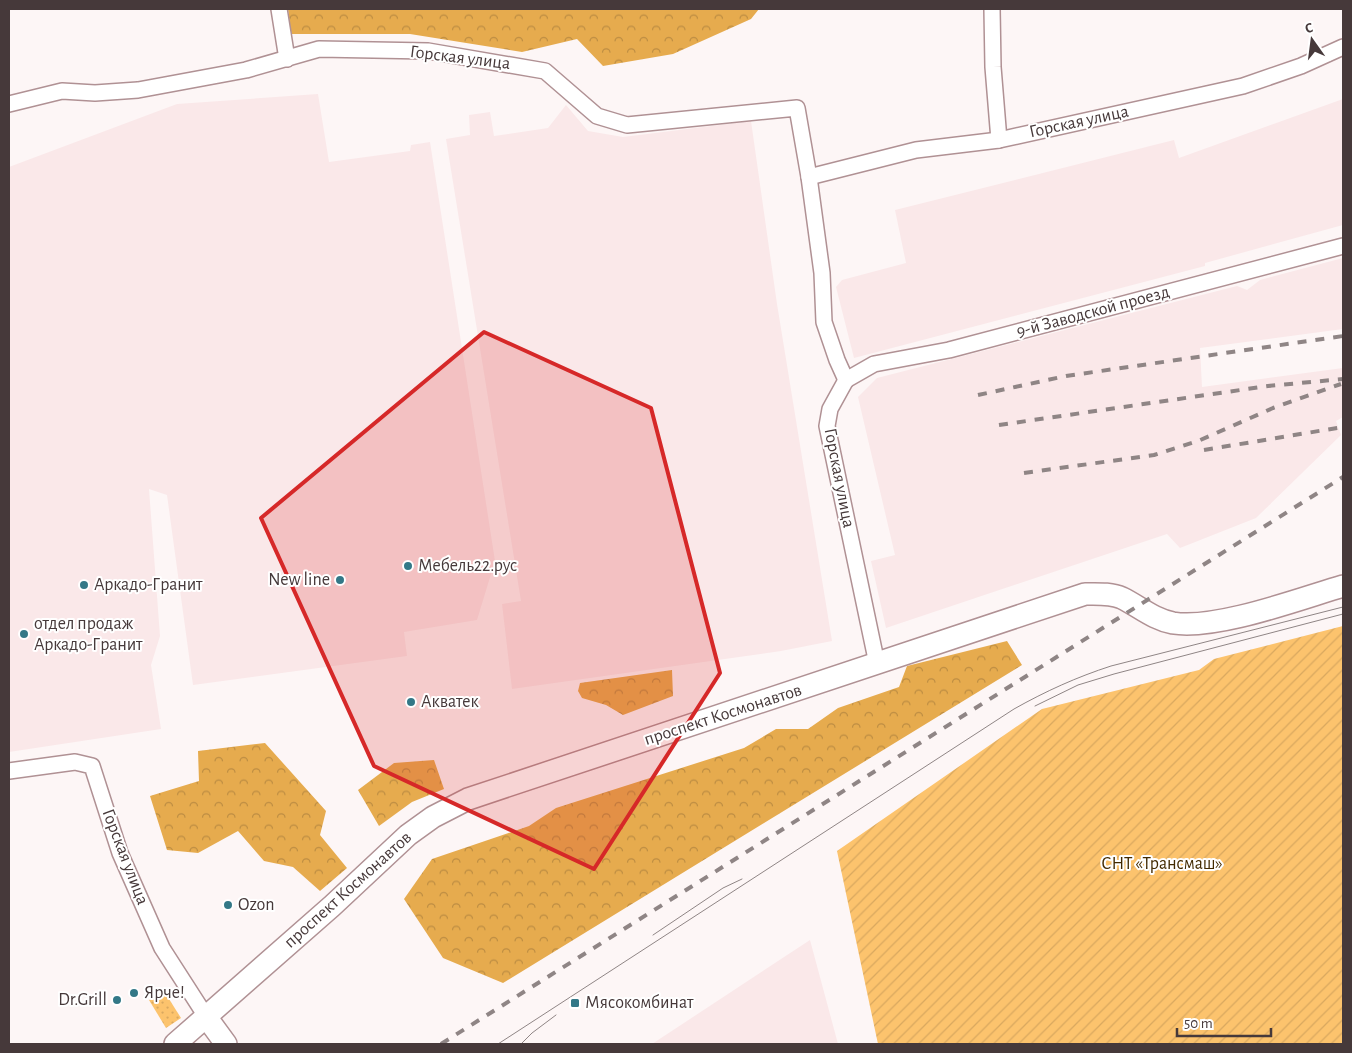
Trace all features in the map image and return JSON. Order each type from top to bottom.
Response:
[{"type":"main road","name":"проспект Космонавтов","points":[[175,1044],[207,1018],[408,836],[433,817],[459,803],[1085,594],[1104,593],[1122,598],[1154,618],[1192,624],[1229,618],[1343,586]]},
{"type":"main road","points":[[207,1018],[226,1044]]},
{"type":"street","points":[[279,9],[287,59]]},
{"type":"street","points":[[992,9],[992,67],[999,140]]},
{"type":"street","name":"Горская улица","points":[[809,177],[916,150],[999,140],[1243,86],[1301,66],[1343,47]]},
{"type":"street","name":"Горская улица","points":[[9,104],[62,91],[95,93],[138,90],[246,70],[318,49],[428,51],[544,70],[597,116],[627,125],[797,108],[809,177],[822,273],[824,322],[836,360],[846,380],[830,409],[827,426],[877,664]]},
{"type":"street","name":"9-й Заводской проезд","points":[[846,380],[874,364],[949,350],[1343,246]]},
{"type":"street","name":"Горская улица","points":[[9,771],[75,762],[92,766],[120,853],[162,948],[207,1018]]},
{"type":"highlighted area","points":[[484,332],[651,408],[720,673],[594,869],[374,766],[261,518]]},
{"type":"shaded area","points":[[318,94],[329,162],[410,151],[411,145],[430,142],[495,561],[477,620],[404,632],[407,656],[193,685],[167,495],[149,489],[160,636],[151,665],[161,729],[9,752],[9,167],[177,104]]},
{"type":"shaded area","points":[[1343,99],[1343,225],[1205,263],[1205,266],[854,358],[836,287],[842,280],[906,263],[895,210],[1174,140],[1179,158]]},
{"type":"shaded area","points":[[566,105],[588,131],[623,137],[751,121],[777,304],[832,641],[781,651],[512,689],[502,604],[521,601],[446,139],[470,135],[469,115],[490,112],[494,136],[548,128]]},
{"type":"shaded area","points":[[1343,258],[1343,329],[1200,348],[1202,387],[1343,368],[1343,417],[1336,421],[1341,435],[1256,518],[1180,548],[1167,534],[886,628],[871,561],[895,555],[858,397],[877,378],[1237,286],[1247,290],[1260,280]]},
{"type":"shaded area","points":[[810,940],[838,1044],[652,1044]]},
{"type":"green space","points":[[288,9],[759,9],[751,19],[673,54],[603,66],[577,39],[522,52],[410,34],[291,34]]},
{"type":"green space","name":"СНТ «Трансмаш»","points":[[1343,626],[1343,1044],[878,1044],[837,851],[1042,709],[1199,670],[1214,659]]},
{"type":"green space","points":[[1007,641],[1022,665],[503,983],[443,958],[404,899],[432,859],[529,826],[556,808],[744,748],[776,729],[808,729],[838,708],[899,687],[907,666]]},
{"type":"green space","points":[[672,670],[673,696],[623,715],[606,705],[582,698],[578,691],[580,683]]},
{"type":"green space","points":[[265,743],[326,811],[320,835],[347,868],[320,891],[293,867],[264,861],[238,831],[198,853],[167,850],[150,796],[199,781],[198,751]]},
{"type":"green space","points":[[434,760],[444,789],[412,802],[379,826],[358,790],[394,763]]},
{"type":"green space","points":[[164,991],[181,1018],[166,1028],[149,1000]]},
{"type":"tram line","points":[[498,1044],[1014,709],[1038,696],[1111,666],[1343,607]]},
{"type":"tram line","points":[[1035,706],[1078,685],[1114,674],[1343,614]]},
{"type":"tram line","points":[[653,935],[723,888],[742,879]]},
{"type":"tram line","points":[[521,1044],[556,1015]]},
{"type":"railway","points":[[978,395],[1066,376],[1343,336]]},
{"type":"railway","points":[[999,425],[1268,386],[1343,379]]},
{"type":"railway","points":[[1024,473],[1154,455],[1198,441],[1273,408],[1341,384]]},
{"type":"railway","points":[[1204,450],[1343,427]]},
{"type":"railway","points":[[441,1044],[1343,477]]},
{"type":"place","name":"Мебель22.рус","points":[[408,566]]},
{"type":"place","name":"New line","points":[[340,580]]},
{"type":"place","name":"Аркадо-Гранит","points":[[84,585]]},
{"type":"place","name":"отдел продаж Аркадо-Гранит","points":[[24,634]]},
{"type":"place","name":"Акватек","points":[[411,702]]},
{"type":"place","name":"Ozon","points":[[228,905]]},
{"type":"place","name":"Ярче!","points":[[134,993]]},
{"type":"place","name":"Dr.Grill","points":[[117,1000]]},
{"type":"place","name":"Мясокомбинат","points":[[575,1003]]}]
